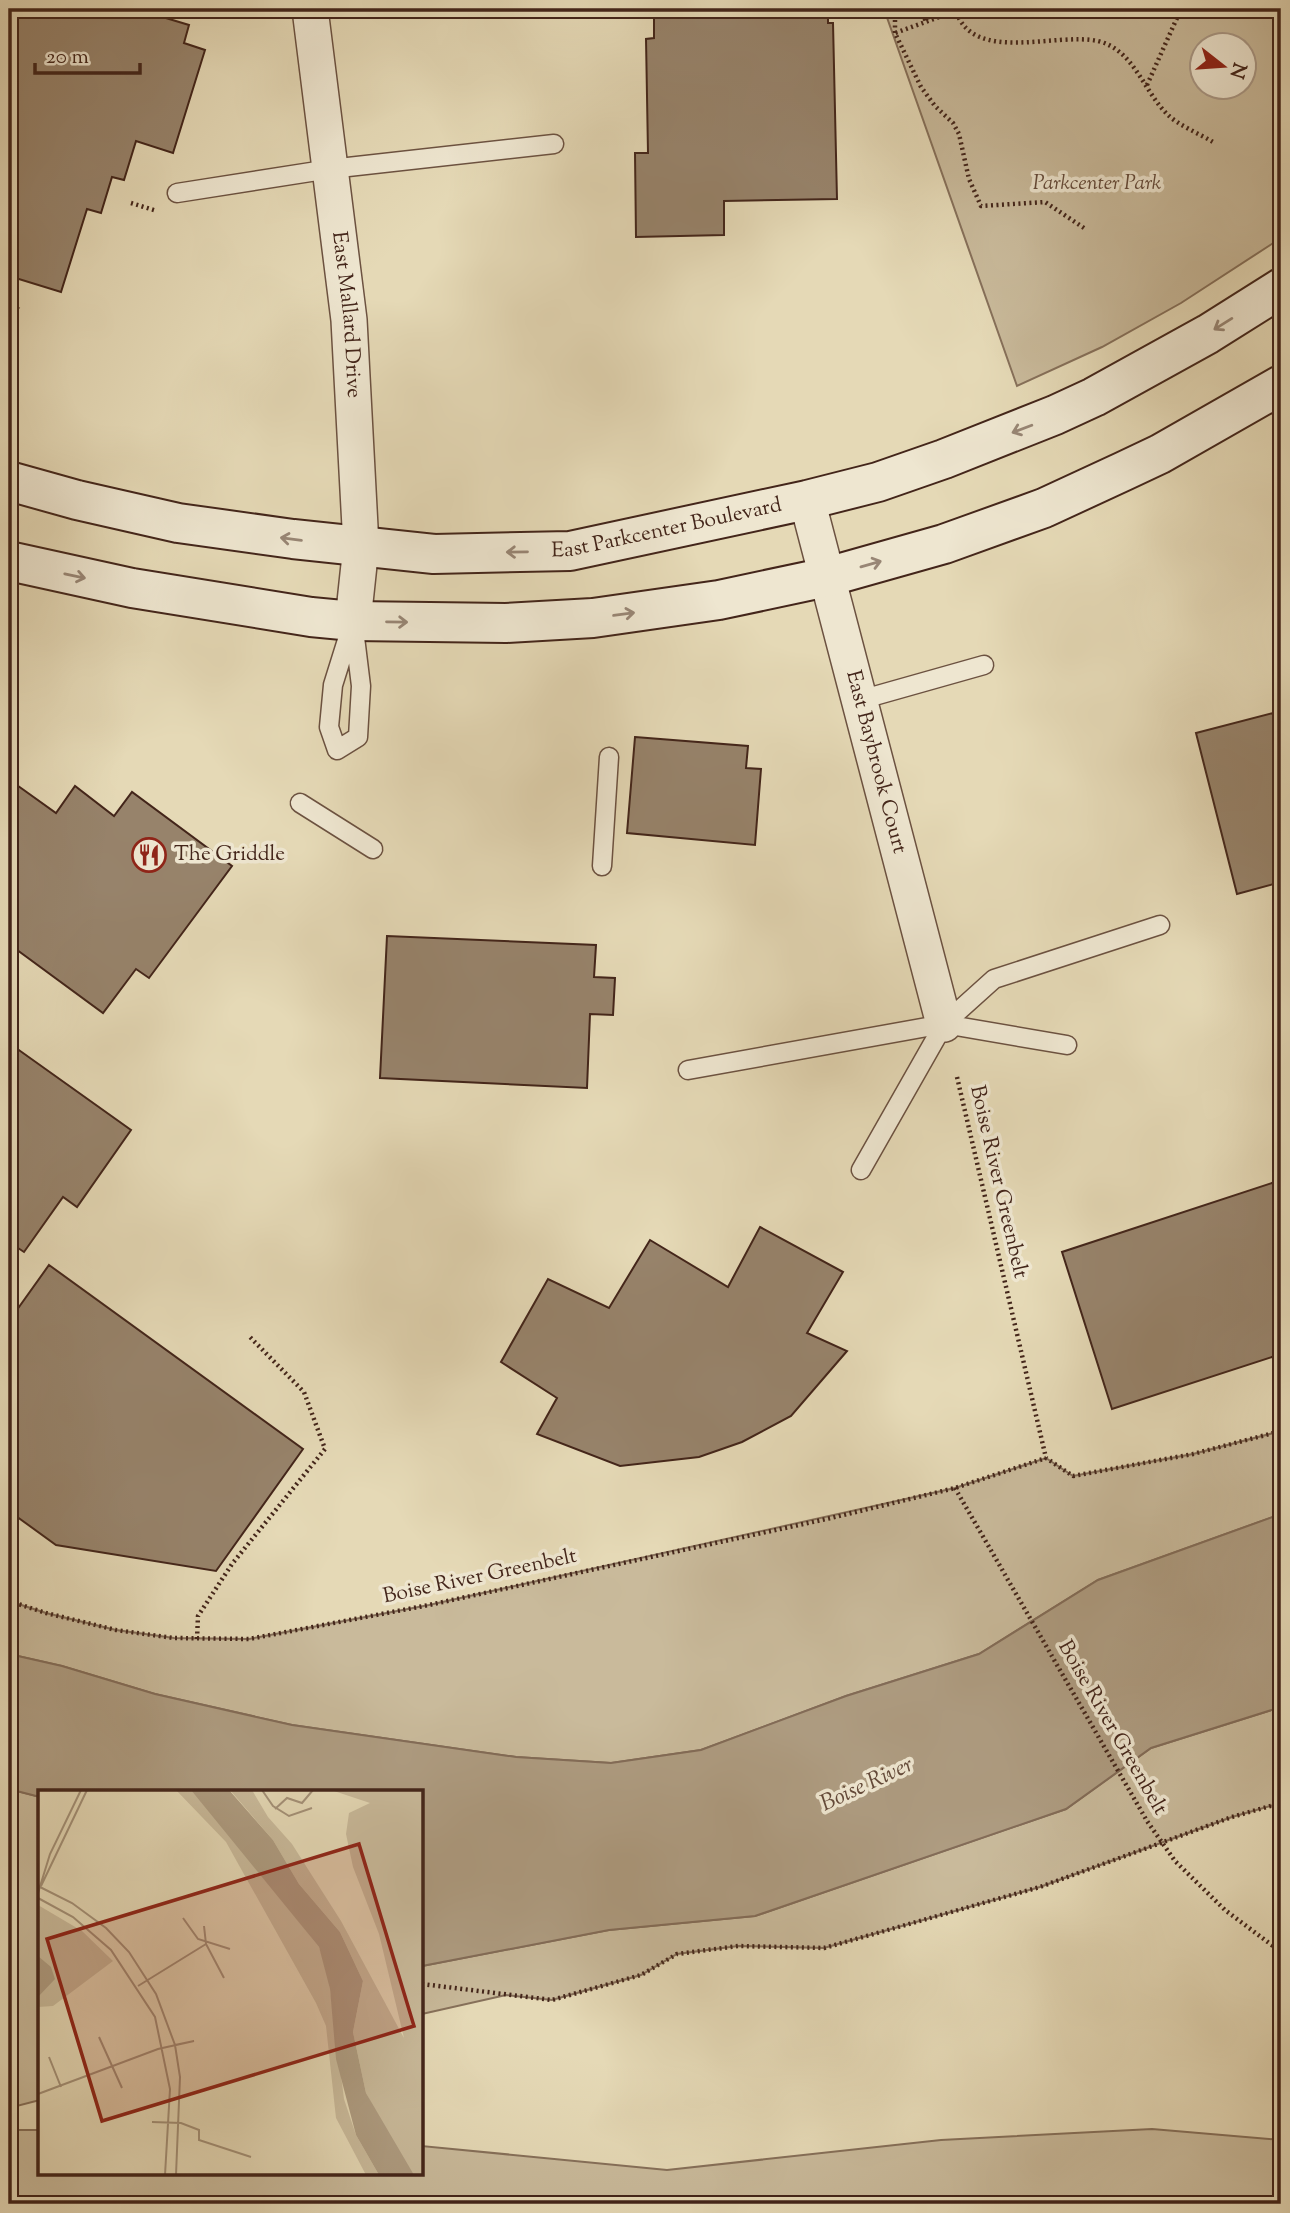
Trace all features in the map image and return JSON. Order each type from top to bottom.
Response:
[{"type":"main road","name":"East Parkcenter Boulevard","points":[[9,481],[178,523],[361,546],[434,554],[570,551],[807,500],[878,482],[944,459],[1094,397],[1208,334],[1281,288]]},
{"type":"main road","points":[[9,561],[145,590],[295,615],[353,621],[506,623],[593,618],[719,600],[827,577],[944,544],[1044,508],[1160,454],[1281,385]]},
{"type":"street","name":"East Mallard Drive","points":[[310,9],[349,320],[361,546],[353,621]]},
{"type":"street","name":"East Baybrook Court","points":[[807,500],[944,1024]]},
{"type":"lane","points":[[177,193],[330,169],[554,144]]},
{"type":"lane","points":[[353,621],[361,686],[358,737],[337,750],[329,727],[333,685],[353,621]]},
{"type":"lane","points":[[860,700],[985,665]]},
{"type":"lane","points":[[602,866],[609,757]]},
{"type":"lane","points":[[300,803],[373,849]]},
{"type":"lane","points":[[861,1170],[944,1024],[993,979],[1160,925]]},
{"type":"lane","points":[[688,1070],[944,1024],[1067,1045]]},
{"type":"path","points":[[895,9],[895,33],[921,87],[935,106],[953,123],[969,179],[981,206],[1045,202],[1084,228]]},
{"type":"path","points":[[1146,86],[1181,9]]},
{"type":"path","points":[[895,33],[956,11],[968,32],[987,40],[1005,43],[1056,39],[1089,40],[1105,44],[1119,51],[1129,61],[1167,115],[1213,142]]},
{"type":"path","points":[[131,203],[170,215]]},
{"type":"path","points":[[9,334],[18,307]]},
{"type":"path","name":"Boise River Greenbelt","points":[[9,1601],[116,1630],[197,1639],[250,1639],[429,1605],[831,1518],[955,1488],[1046,1458],[957,1077]]},
{"type":"path","points":[[197,1639],[198,1616],[232,1564],[324,1449],[304,1392],[248,1335]]},
{"type":"path","points":[[1046,1458],[1073,1476],[1193,1454],[1281,1431]]},
{"type":"path","name":"Boise River Greenbelt","points":[[955,1488],[1147,1821],[1175,1861],[1225,1910],[1281,1952]]},
{"type":"path","points":[[424,1984],[552,2000],[641,1975],[677,1954],[738,1946],[824,1948],[1040,1887],[1232,1817],[1281,1803]]},
{"type":"green space","name":"Parkcenter Park","points":[[884,9],[1281,9],[1281,238],[1181,303],[1102,347],[1017,386]]},
{"type":"green space","points":[[1281,1431],[1281,1514],[1098,1580],[979,1654],[846,1696],[701,1750],[611,1763],[516,1757],[292,1725],[155,1694],[62,1666],[9,1654],[9,1601],[116,1630],[174,1638],[249,1639],[429,1605],[955,1488],[1046,1458],[1073,1476],[1193,1454]]},
{"type":"green space","points":[[1281,1707],[1281,1803],[1232,1817],[1040,1887],[824,1948],[738,1946],[677,1954],[641,1975],[552,2000],[506,1995],[424,2014],[424,1966],[609,1930],[755,1916],[1066,1809],[1151,1748]]},
{"type":"green space","points":[[9,1789],[38,1796],[38,2101],[9,2108]]},
{"type":"green space","points":[[1152,2129],[1281,2140],[1281,2204],[9,2204],[9,2130],[38,2130],[38,2174],[424,2174],[424,2146],[667,2170],[941,2140]]},
{"type":"water","name":"Boise River","points":[[1281,1514],[1281,1707],[1151,1748],[1066,1809],[755,1916],[609,1930],[424,1966],[424,1790],[38,1790],[38,1796],[9,1789],[9,1654],[62,1666],[155,1694],[292,1725],[516,1757],[611,1763],[701,1750],[846,1696],[979,1654],[1098,1580]]},
{"type":"building","points":[[9,9],[136,9],[189,25],[184,43],[205,50],[173,153],[136,141],[124,180],[112,177],[101,213],[87,209],[61,292],[9,276]]},
{"type":"building","points":[[654,9],[828,9],[828,23],[833,23],[837,199],[724,201],[724,235],[636,237],[635,153],[648,153],[646,39],[654,38]]},
{"type":"building","points":[[920,9],[956,9],[924,20]]},
{"type":"building","points":[[1281,711],[1281,882],[1237,894],[1196,733]]},
{"type":"building","points":[[635,737],[748,746],[746,768],[761,769],[755,845],[627,833]]},
{"type":"building","points":[[14,783],[56,813],[75,786],[114,816],[132,792],[232,866],[149,978],[136,969],[103,1013],[9,944],[9,791]]},
{"type":"building","points":[[387,936],[596,945],[594,977],[615,978],[613,1015],[590,1014],[587,1088],[380,1078]]},
{"type":"building","points":[[9,1043],[131,1130],[77,1207],[63,1197],[24,1252],[9,1242]]},
{"type":"building","points":[[1281,1180],[1281,1354],[1112,1409],[1062,1252]]},
{"type":"building","points":[[760,1227],[843,1272],[807,1333],[847,1351],[791,1416],[742,1442],[699,1457],[620,1466],[537,1434],[557,1398],[501,1362],[548,1279],[609,1308],[650,1240],[728,1287]]},
{"type":"building","points":[[49,1265],[303,1449],[216,1571],[56,1545],[9,1511],[9,1321]]},
{"type":"place","name":"The Griddle","points":[[149,855]]}]
